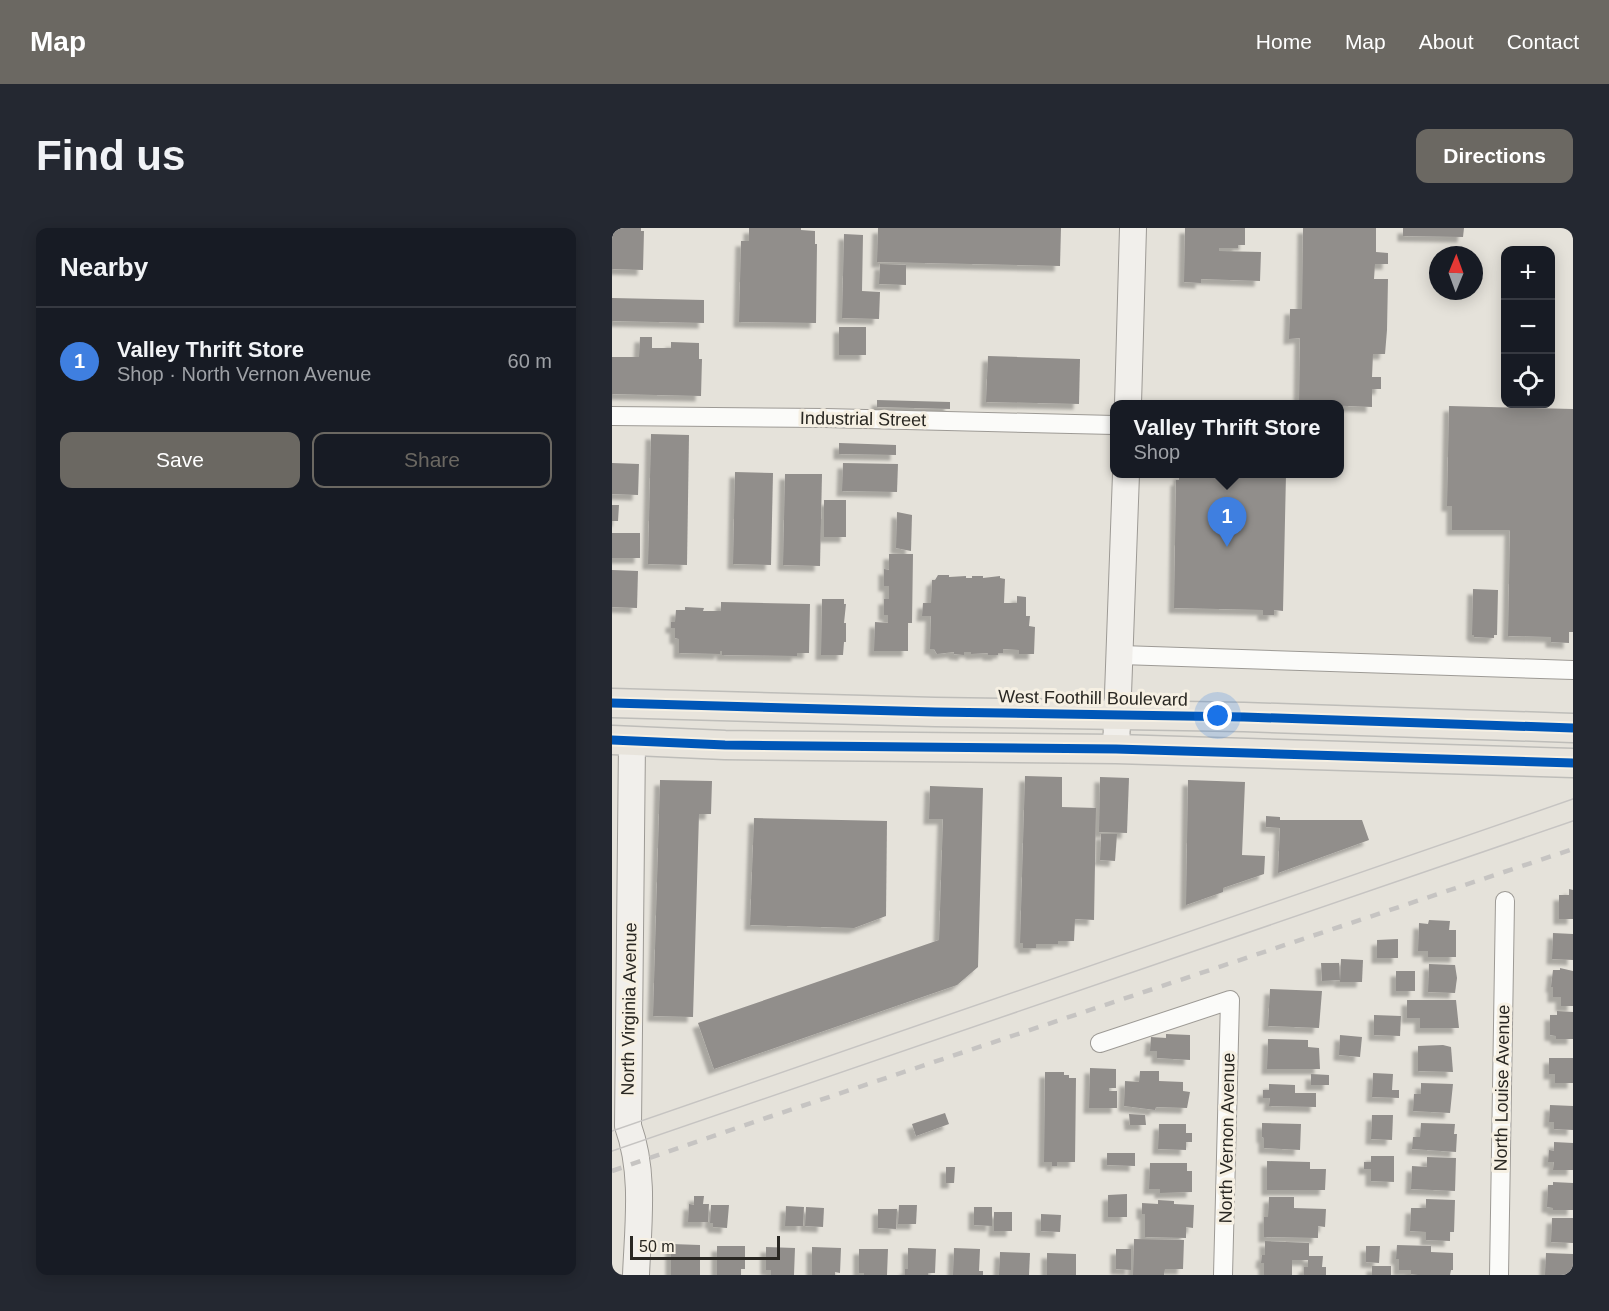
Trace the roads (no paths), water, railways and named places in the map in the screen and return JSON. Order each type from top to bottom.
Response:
[{"type":"main road","name":"West Foothill Boulevard","points":[[612,703],[1117,714],[1573,728]]},
{"type":"main road","points":[[622,741],[725,745],[1116,749],[1573,763]]},
{"type":"street","points":[[1128,400],[1133,228]]},
{"type":"street","name":"Industrial Street","points":[[612,416],[1110,425]]},
{"type":"street","points":[[1116,749],[1126,478]]},
{"type":"street","points":[[1121,655],[1573,670]]},
{"type":"street","name":"North Virginia Avenue","points":[[622,741],[628,1126],[634,1143],[637,1163],[636,1275]]},
{"type":"street","name":"North Louise Avenue","points":[[1499,1275],[1505,901]]},
{"type":"street","name":"North Vernon Avenue","points":[[1100,1043],[1230,1000],[1223,1275]]},
{"type":"tram line","points":[[612,1131],[1573,799]]},
{"type":"tram line","points":[[612,1151],[1573,821]]},
{"type":"railway","points":[[612,1171],[1573,849]]},
{"type":"place","name":"Valley Thrift Store","points":[[1227,547]]}]
